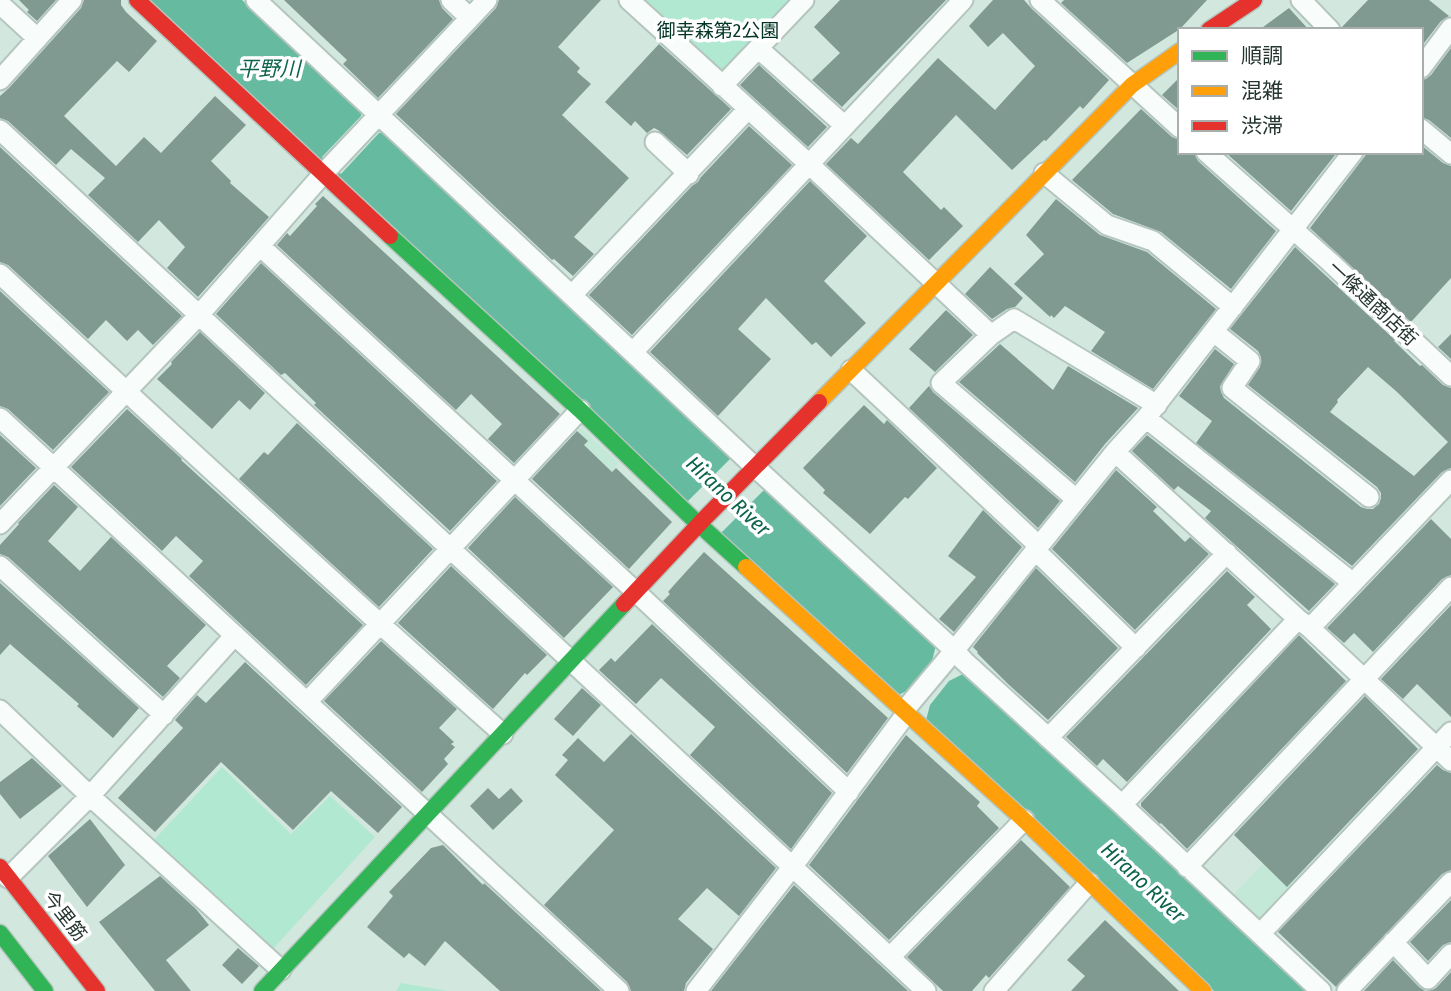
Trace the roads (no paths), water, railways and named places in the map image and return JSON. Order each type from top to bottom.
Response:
[{"type":"street","points":[[0,80],[72,0]]},
{"type":"street","points":[[137,0],[907,710],[1203,991]]},
{"type":"street","points":[[256,0],[376,117],[572,295],[753,469],[952,654],[1122,805],[1321,991]]},
{"type":"street","points":[[451,0],[470,18]]},
{"type":"street","points":[[0,524],[199,315],[325,172],[487,0]]},
{"type":"street","points":[[629,0],[809,164],[990,335]]},
{"type":"street","points":[[722,86],[804,0]]},
{"type":"street","points":[[633,352],[963,0]]},
{"type":"street","points":[[1040,0],[1178,126]]},
{"type":"street","points":[[1212,28],[1254,0]]},
{"type":"street","points":[[1301,0],[1328,28]]},
{"type":"street","points":[[0,4],[37,38]]},
{"type":"street","points":[[1423,65],[1451,29]]},
{"type":"street","points":[[758,48],[845,126]]},
{"type":"street","points":[[262,991],[701,522],[1132,85],[1178,52]]},
{"type":"street","points":[[572,295],[748,109]]},
{"type":"street","points":[[0,130],[926,991]]},
{"type":"street","points":[[1423,131],[1451,154]]},
{"type":"street","points":[[655,142],[689,174]]},
{"type":"street","name":"一條通商店街","points":[[1208,154],[1330,262],[1451,376]]},
{"type":"street","points":[[696,991],[849,792],[907,710],[1076,499],[1152,412],[1293,230],[1346,155]]},
{"type":"street","points":[[1044,173],[1107,225],[1153,241],[1233,307]]},
{"type":"street","points":[[260,246],[849,792]]},
{"type":"street","points":[[2,281],[503,734]]},
{"type":"street","points":[[1076,499],[941,383],[990,335],[1014,319],[1152,412],[1353,583]]},
{"type":"street","points":[[1214,332],[1250,361],[1232,388],[1369,497]]},
{"type":"street","points":[[851,370],[1136,648]]},
{"type":"street","points":[[307,702],[580,410]]},
{"type":"street","points":[[0,418],[619,991]]},
{"type":"street","points":[[1115,452],[1444,754]]},
{"type":"street","points":[[1122,805],[1304,624],[1353,583],[1451,481]]},
{"type":"street","points":[[1048,738],[1227,553]]},
{"type":"street","points":[[0,566],[163,715]]},
{"type":"street","points":[[1187,867],[1451,587]]},
{"type":"street","points":[[4,873],[90,796],[235,635]]},
{"type":"street","points":[[0,710],[281,970]]},
{"type":"street","points":[[1260,934],[1444,754],[1451,732]]},
{"type":"street","points":[[890,957],[1024,820]]},
{"type":"street","name":"今里筋","points":[[4,873],[97,991]]},
{"type":"street","points":[[1348,991],[1451,882]]},
{"type":"street","points":[[994,991],[1089,883]]},
{"type":"street","points":[[0,933],[7,956],[45,991]]},
{"type":"street","points":[[1393,942],[1428,979],[1451,954]]},
{"type":"water","name":"平野川","points":[[148,0],[242,0],[1307,991],[1214,991]]},
{"type":"park label","name":"御幸森第2公園","points":[[718,30]]},
{"type":"water label","name":"Hirano River","points":[[728,496]]},
{"type":"water label","name":"Hirano River","points":[[1143,882]]}]
